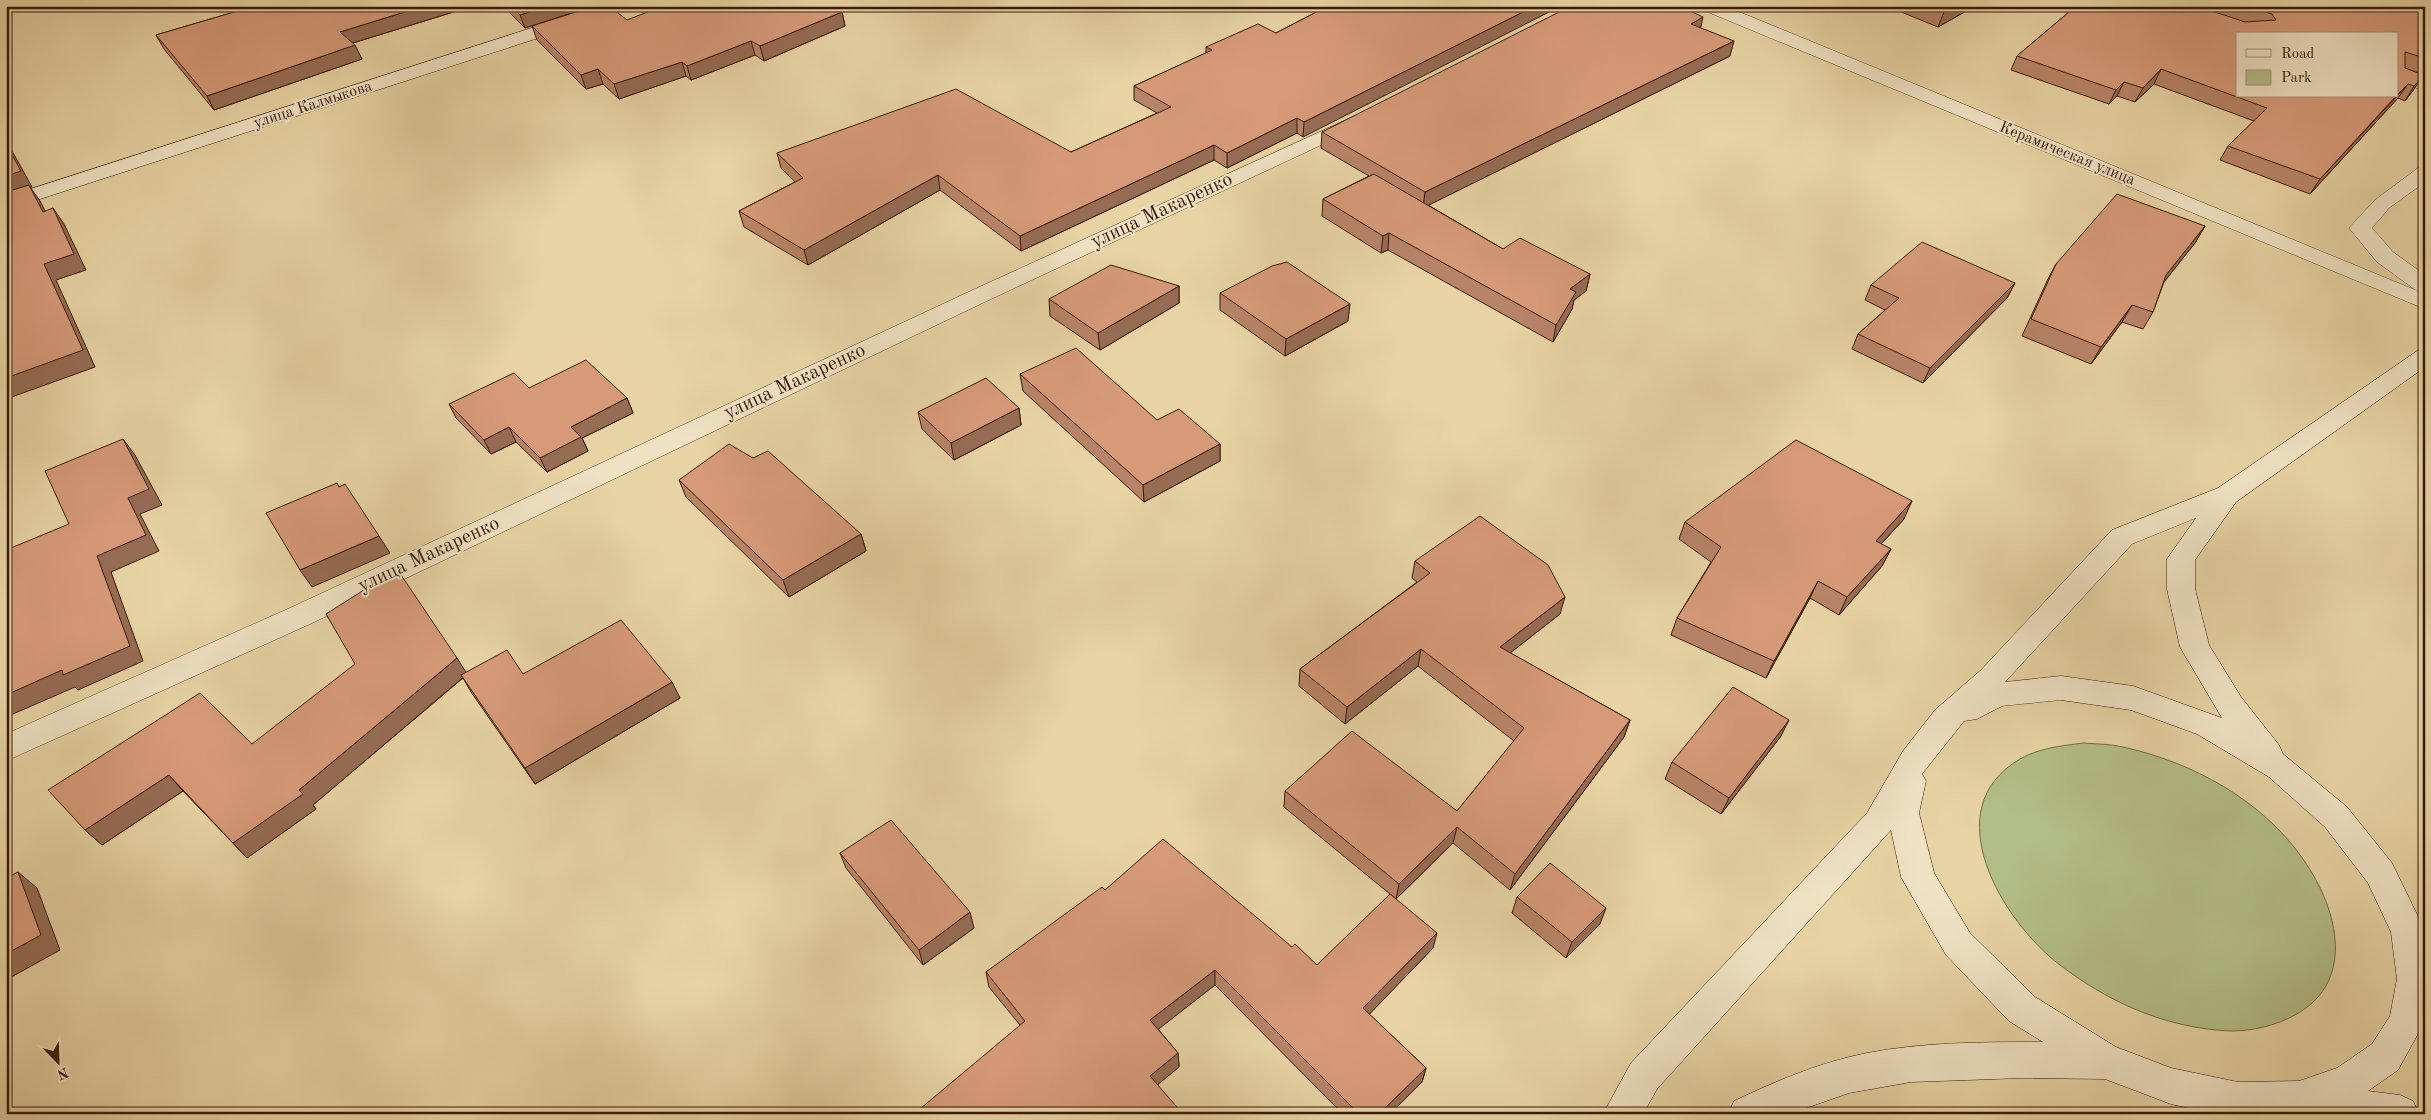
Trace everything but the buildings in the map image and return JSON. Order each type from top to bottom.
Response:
[{"type":"street","name":"улица Калмыкова","points":[[6,204],[619,6]]},
{"type":"street","name":"Керамическая улица","points":[[1709,6],[2425,302]]},
{"type":"street","points":[[2398,74],[2425,85]]},
{"type":"street","name":"улица Макаренко","points":[[6,748],[300,616],[1379,110]]},
{"type":"street","points":[[2425,172],[2382,204],[2360,228],[2386,257],[2425,286]]},
{"type":"street","points":[[1622,1114],[1644,1076],[1878,823],[1914,760],[1946,719],[1991,678],[2122,537],[2227,495],[2425,356]]},
{"type":"street","points":[[2227,495],[2181,559],[2181,589],[2195,647],[2230,706],[2280,768],[2336,817],[2380,873],[2416,941],[2415,979],[2406,1021],[2385,1057],[2347,1083],[2299,1099]]},
{"type":"street","points":[[1946,719],[1998,695],[2061,688],[2133,698],[2208,725],[2280,768]]},
{"type":"street","points":[[1914,760],[1903,813],[1918,877],[1958,944],[2022,1009],[2105,1061],[2171,1086],[2238,1100],[2299,1099],[2400,1114]]},
{"type":"street","points":[[1746,1114],[1811,1086],[1883,1068],[1986,1060],[2105,1061]]},
{"type":"green space","points":[[2083,743],[2118,746],[2149,754],[2199,773],[2223,786],[2246,802],[2286,838],[2316,879],[2333,923],[2335,946],[2333,967],[2325,987],[2311,1004],[2289,1018],[2253,1029],[2225,1031],[2194,1027],[2153,1016],[2114,999],[2077,978],[2038,946],[2018,922],[2000,894],[1986,865],[1980,835],[1982,806],[1995,780],[2020,759],[2042,750]]}]
